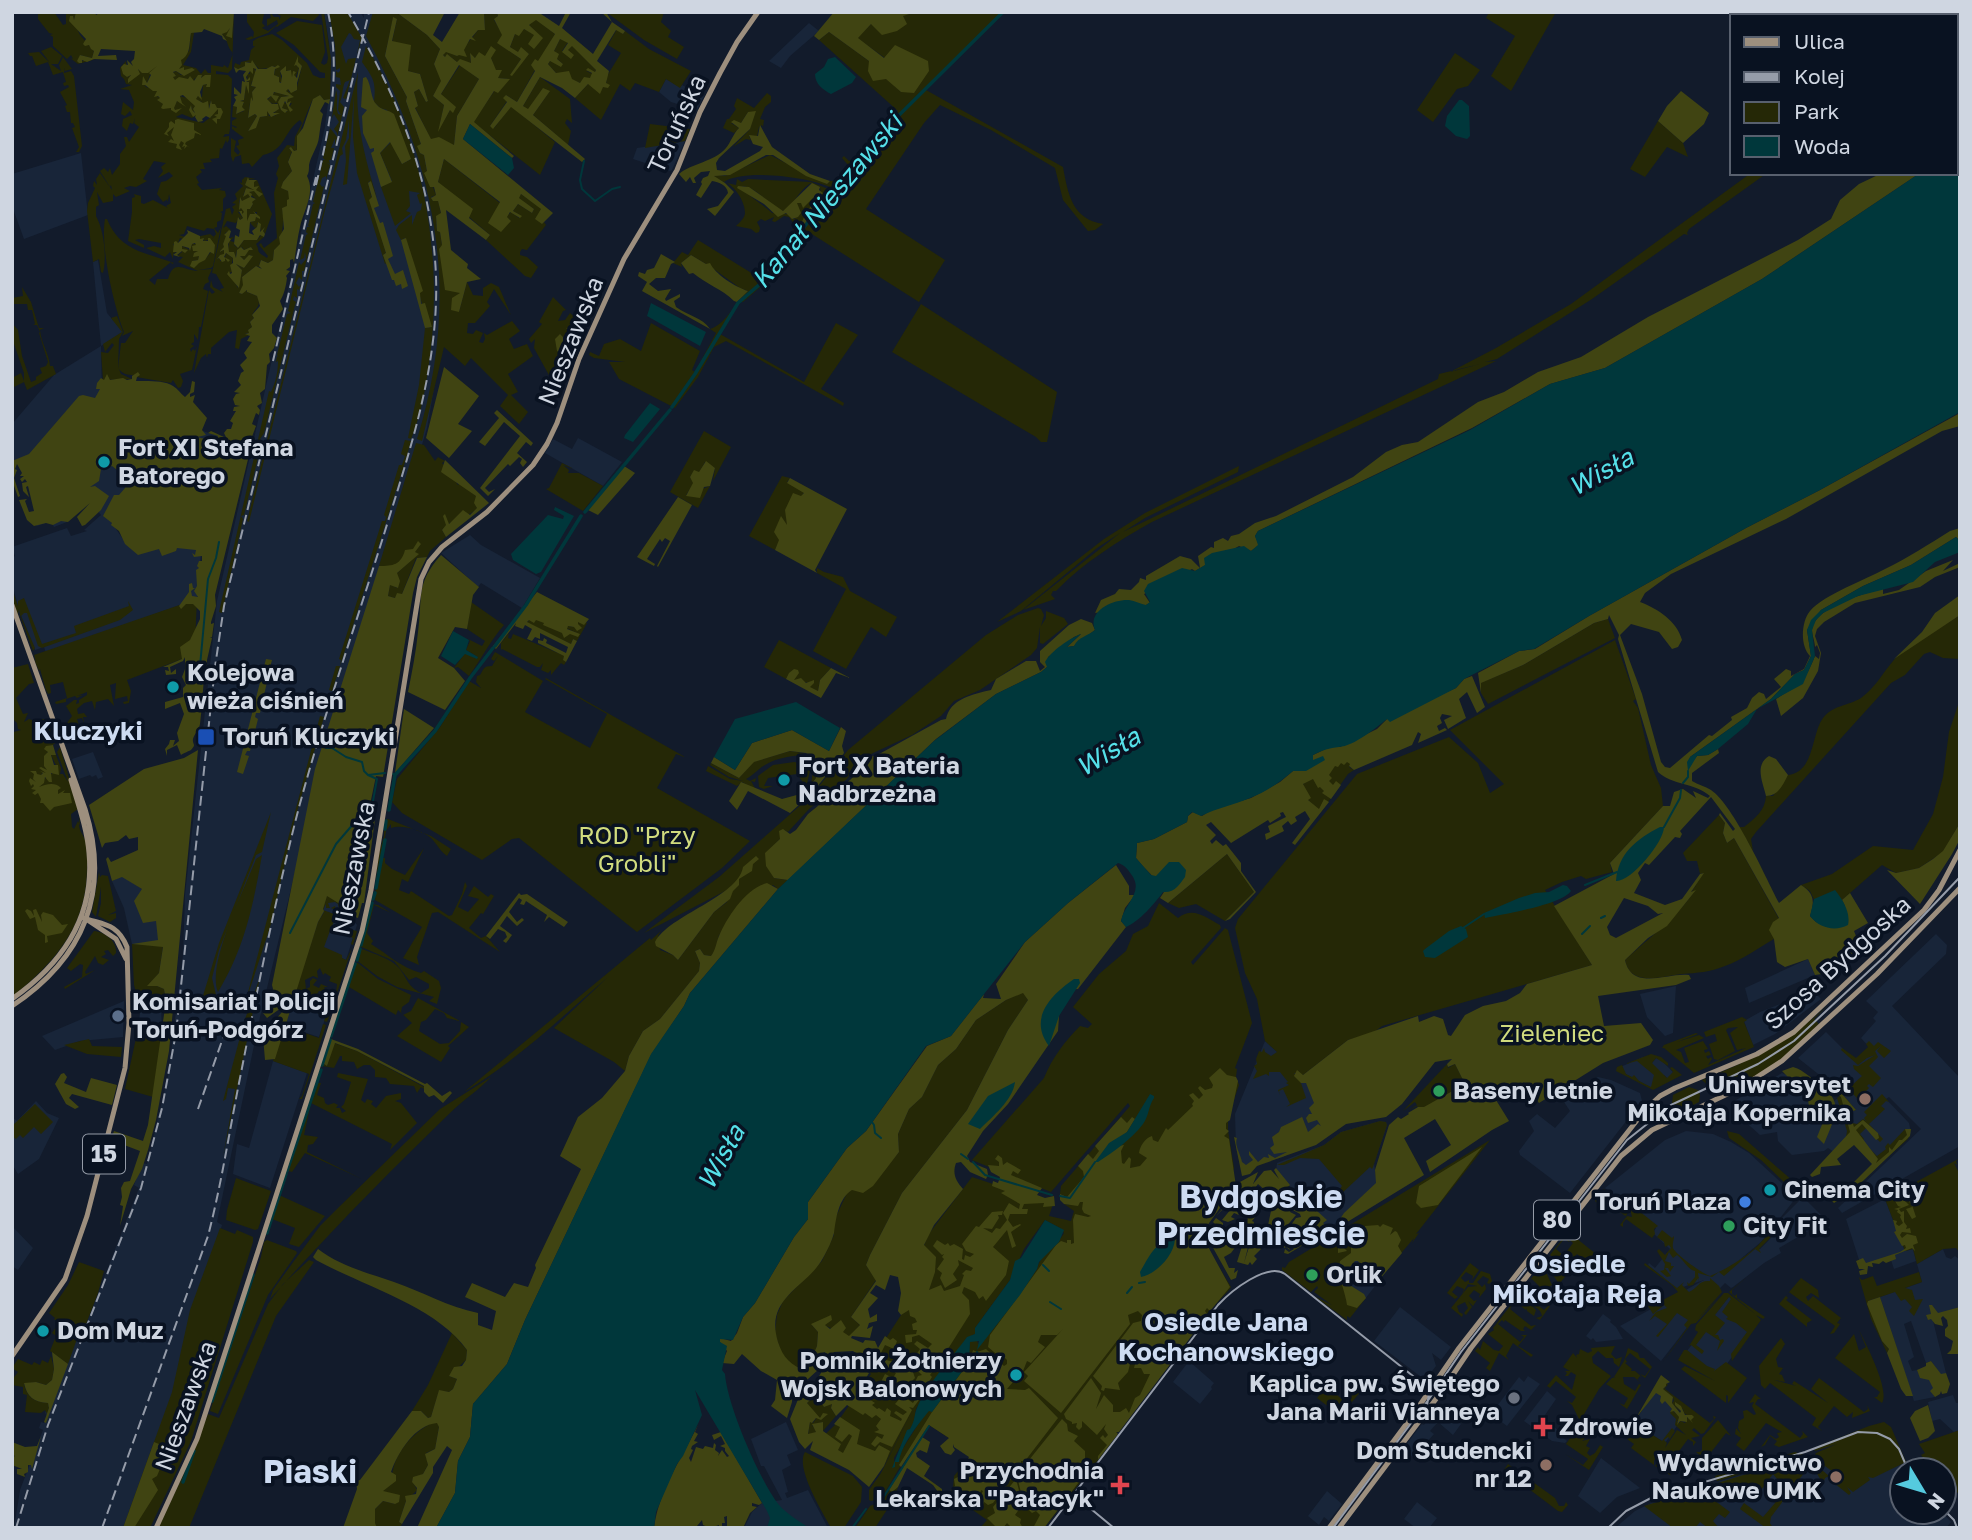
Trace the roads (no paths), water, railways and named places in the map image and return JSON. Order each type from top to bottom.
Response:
[{"type":"main road","name":"Toruńska","points":[[628,251],[677,170],[700,112],[737,43],[758,12]]},
{"type":"main road","name":"Nieszawska","points":[[156,1528],[200,1429],[362,931],[421,579],[429,562],[442,547],[477,522],[521,477],[550,438],[579,359],[628,251]]},
{"type":"main road","points":[[12,605],[95,844],[95,880],[90,906],[56,962],[12,999]]},
{"type":"main road","points":[[64,753],[90,855],[83,918],[76,941]]},
{"type":"main road","name":"Szosa Bydgoska","points":[[1329,1528],[1412,1417],[1459,1348],[1650,1104],[1675,1087],[1757,1054],[1807,1022],[1924,911],[1939,890],[1960,850]]},
{"type":"main road","name":"Szosa Bydgoska","points":[[1339,1528],[1471,1348],[1617,1160],[1652,1130],[1755,1080],[1791,1054],[1901,950],[1960,888]]},
{"type":"main road","name":"15","points":[[12,1356],[60,1288],[74,1259],[125,1068],[129,1023],[128,949],[122,936],[111,927],[95,923],[90,906]]},
{"type":"main road","points":[[83,918],[95,923]]},
{"type":"main road","points":[[12,1006],[52,974],[84,931],[95,923]]},
{"type":"water","points":[[835,57],[856,77],[852,83],[831,94],[816,81],[815,74],[824,67],[828,59]]},
{"type":"water","points":[[1459,100],[1469,106],[1470,136],[1467,139],[1456,136],[1445,126],[1447,116]]},
{"type":"water","points":[[470,124],[512,158],[514,168],[508,175],[463,139]]},
{"type":"water","name":"Wisła","points":[[1960,146],[1960,412],[1746,528],[1534,649],[1519,651],[1464,679],[1456,688],[1390,722],[1387,719],[1345,746],[1313,755],[1313,760],[1323,756],[1325,760],[1306,771],[1293,771],[1262,793],[1201,816],[1192,812],[1187,822],[1154,839],[1137,843],[1136,858],[1151,875],[1156,876],[1169,862],[1179,862],[1186,870],[1185,877],[1176,888],[1163,892],[1142,916],[1126,927],[1121,921],[1136,887],[1130,872],[1118,863],[1025,942],[951,1036],[926,1046],[866,1131],[847,1148],[808,1202],[808,1219],[794,1237],[755,1303],[743,1317],[733,1340],[720,1339],[720,1342],[727,1346],[722,1370],[727,1388],[754,1461],[779,1505],[809,1528],[767,1528],[770,1518],[767,1511],[695,1390],[702,1415],[656,1512],[654,1528],[436,1528],[455,1493],[458,1461],[470,1437],[473,1404],[507,1364],[525,1320],[651,1054],[690,993],[778,889],[934,741],[996,694],[1041,672],[1047,667],[1045,662],[1048,658],[1066,642],[1081,634],[1067,647],[1074,646],[1095,630],[1095,617],[1109,604],[1129,600],[1146,605],[1150,602],[1144,591],[1148,584],[1182,568],[1195,571],[1205,565],[1204,558],[1212,553],[1244,546],[1251,551],[1258,545],[1255,536],[1258,531],[1470,430],[1550,384],[1605,368],[1762,279],[1917,175],[1958,175]]},
{"type":"water","points":[[651,303],[706,332],[700,346],[647,316]]},
{"type":"water","points":[[650,403],[660,409],[633,442],[624,438],[625,435]]},
{"type":"water","points":[[555,507],[574,516],[541,572],[536,574],[513,560],[511,554],[548,515],[563,519],[564,516],[554,510]]},
{"type":"water","points":[[1956,537],[1960,541],[1960,552],[1935,562],[1913,582],[1858,596],[1823,613],[1812,630],[1815,656],[1803,684],[1757,709],[1771,699],[1795,674],[1804,670],[1811,656],[1807,630],[1811,620],[1821,610],[1863,586],[1911,565]]},
{"type":"water","points":[[453,631],[469,640],[466,650],[478,657],[477,659],[465,654],[455,665],[441,656]]},
{"type":"water","points":[[796,702],[840,728],[829,751],[792,730],[752,743],[735,770],[714,757],[735,719]]},
{"type":"water","points":[[1757,709],[1748,724],[1718,749],[1708,755],[1697,756],[1688,771],[1687,762],[1690,757]]},
{"type":"water","points":[[1660,827],[1664,827],[1663,834],[1646,860],[1630,875],[1616,881],[1620,862],[1630,848]]},
{"type":"water","points":[[1563,885],[1571,891],[1556,901],[1485,918],[1484,913],[1519,898],[1549,892]]},
{"type":"water","points":[[1835,890],[1845,906],[1849,920],[1848,925],[1833,928],[1823,926],[1810,916],[1814,899]]},
{"type":"water","points":[[1461,926],[1466,929],[1468,937],[1435,958],[1425,957],[1425,949],[1449,931]]},
{"type":"water","points":[[1074,979],[1079,979],[1080,983],[1059,1016],[1049,1046],[1041,1026],[1045,1008],[1057,992]]},
{"type":"water","points":[[1015,1082],[1006,1102],[980,1129],[968,1124],[988,1096]]},
{"type":"water","points":[[1150,1094],[1154,1098],[1139,1129],[1116,1150],[1095,1162],[1109,1143],[1127,1132]]},
{"type":"water","points":[[1045,1220],[1064,1230],[1059,1242],[1039,1262],[1020,1295],[977,1350],[979,1341],[970,1342],[969,1362],[932,1412],[929,1411],[916,1428],[900,1455],[899,1462],[895,1462],[895,1467],[892,1468],[926,1391],[967,1337],[975,1334],[975,1328],[1010,1280],[1015,1261],[1021,1258]]},
{"type":"water","points":[[1173,1237],[1174,1245],[1168,1258],[1153,1272],[1141,1277],[1140,1272],[1153,1251]]},
{"type":"waterway","name":"Kanał Nieszawski","points":[[672,407],[738,303],[774,272],[801,231],[869,145],[1003,12]]},
{"type":"waterway","points":[[584,161],[580,180],[582,189],[595,201],[612,189],[620,187]]},
{"type":"waterway","name":"Kanał Nieszawski","points":[[585,512],[670,410]]},
{"type":"waterway","name":"Kanał Nieszawski","points":[[495,646],[526,605],[581,516]]},
{"type":"waterway","points":[[201,684],[199,677],[208,579],[219,542]]},
{"type":"waterway","name":"Kanał Nieszawski","points":[[389,810],[395,775],[435,731],[493,648]]},
{"type":"waterway","points":[[326,748],[332,748],[346,757],[362,762],[368,775],[385,773]]},
{"type":"waterway","points":[[1683,783],[1688,777],[1688,771]]},
{"type":"waterway","points":[[290,933],[336,844],[373,801],[377,779],[368,775]]},
{"type":"waterway","points":[[1664,827],[1680,798],[1681,790]]},
{"type":"waterway","name":"Kanał Nieszawski","points":[[385,829],[386,821]]},
{"type":"waterway","name":"Kanał Nieszawski","points":[[376,888],[385,840]]},
{"type":"waterway","points":[[1585,885],[1617,872]]},
{"type":"waterway","name":"Kanał Nieszawski","points":[[373,899],[375,893]]},
{"type":"waterway","name":"Kanał Nieszawski","points":[[361,945],[372,903]]},
{"type":"waterway","points":[[1463,928],[1484,914]]},
{"type":"waterway","points":[[1601,918],[1605,916]]},
{"type":"waterway","points":[[1582,934],[1590,926]]},
{"type":"waterway","name":"Kanał Nieszawski","points":[[357,960],[360,949]]},
{"type":"waterway","name":"Kanał Nieszawski","points":[[331,1036],[355,964]]},
{"type":"waterway","name":"Kanał Nieszawski","points":[[322,1065],[330,1040]]},
{"type":"waterway","name":"Kanał Nieszawski","points":[[287,1171],[321,1070]]},
{"type":"waterway","points":[[872,1122],[875,1133],[881,1138]]},
{"type":"waterway","points":[[961,1154],[968,1159]]},
{"type":"waterway","points":[[973,1162],[985,1175],[1052,1195]]},
{"type":"waterway","points":[[1060,1196],[1070,1198],[1095,1162]]},
{"type":"waterway","name":"Kanał Nieszawski","points":[[267,1233],[286,1174]]},
{"type":"waterway","points":[[1043,1265],[1049,1271]]},
{"type":"waterway","name":"Kanał Nieszawski","points":[[212,1401],[253,1275]]},
{"type":"waterway","points":[[1139,1283],[1145,1282]]},
{"type":"waterway","points":[[1127,1293],[1132,1287]]},
{"type":"waterway","points":[[1050,1302],[1061,1309]]},
{"type":"waterway","points":[[977,1352],[981,1359]]},
{"type":"waterway","points":[[881,1501],[929,1426]]},
{"type":"waterway","name":"Kanał Nieszawski","points":[[183,1482],[194,1451]]},
{"type":"waterway","points":[[852,1528],[866,1509]]},
{"type":"tram line","points":[[1333,1528],[1461,1352],[1627,1140],[1671,1105],[1758,1064],[1794,1041],[1885,956],[1960,877]]},
{"type":"tram line","points":[[1048,1528],[1218,1305],[1240,1286],[1259,1275],[1277,1271],[1285,1274],[1423,1384],[1429,1394],[1427,1405]]},
{"type":"tram line","points":[[1608,1528],[1626,1511],[1651,1498],[1805,1452],[1858,1432],[1877,1433],[1890,1439],[1902,1456]]},
{"type":"tram line","points":[[1066,1508],[1074,1502],[1085,1504],[1114,1528]]},
{"type":"railway","points":[[316,185],[326,142],[334,78],[328,12]]},
{"type":"railway","points":[[102,1528],[208,1236],[247,1040],[298,811],[404,468],[428,373],[436,309],[436,276],[427,205],[409,138],[396,106],[348,12]]},
{"type":"railway","points":[[16,1528],[48,1425],[141,1188],[162,1108],[176,1033],[215,667],[224,606],[369,12]]},
{"type":"railway","points":[[273,361],[316,177]]},
{"type":"railway","points":[[198,1109],[224,1035]]},
{"type":"place","name":"Fort XI Stefana Batorego","points":[[104,462]]},
{"type":"place","name":"Kolejowa wieża ciśnień","points":[[173,687]]},
{"type":"place","name":"Toruń Kluczyki","points":[[206,737]]},
{"type":"place","name":"Fort X Bateria Nadbrzeżna","points":[[784,780]]},
{"type":"place","name":"Komisariat Policji Toruń-Podgórz","points":[[118,1016]]},
{"type":"place","name":"Baseny letnie","points":[[1439,1091]]},
{"type":"place","name":"Uniwersytet Mikołaja Kopernika","points":[[1865,1099]]},
{"type":"place","name":"Cinema City","points":[[1770,1190]]},
{"type":"place","name":"Toruń Plaza","points":[[1745,1202]]},
{"type":"place","name":"City Fit","points":[[1729,1226]]},
{"type":"place","name":"Orlik","points":[[1312,1275]]},
{"type":"place","name":"Dom Muz","points":[[43,1331]]},
{"type":"place","name":"Pomnik Żołnierzy Wojsk Balonowych","points":[[1016,1375]]},
{"type":"place","name":"Kaplica pw. Świętego Jana Marii Vianneya","points":[[1514,1398]]},
{"type":"place","name":"Zdrowie","points":[[1543,1427]]},
{"type":"place","name":"Dom Studencki nr 12","points":[[1546,1465]]},
{"type":"place","name":"Wydawnictwo Naukowe UMK","points":[[1836,1477]]},
{"type":"place","name":"Przychodnia Lekarska \"Pałacyk\"","points":[[1120,1485]]},
{"type":"district","name":"Kluczyki","points":[[88,731]]},
{"type":"district","name":"Bydgoskie Przedmieście","points":[[1261,1216]]},
{"type":"district","name":"Osiedle Mikołaja Reja","points":[[1577,1279]]},
{"type":"district","name":"Osiedle Jana Kochanowskiego","points":[[1226,1337]]},
{"type":"district","name":"Piaski","points":[[310,1472]]},
{"type":"park label","name":"ROD \"Przy Grobli\"","points":[[637,850]]},
{"type":"park label","name":"Zieleniec","points":[[1552,1034]]}]
